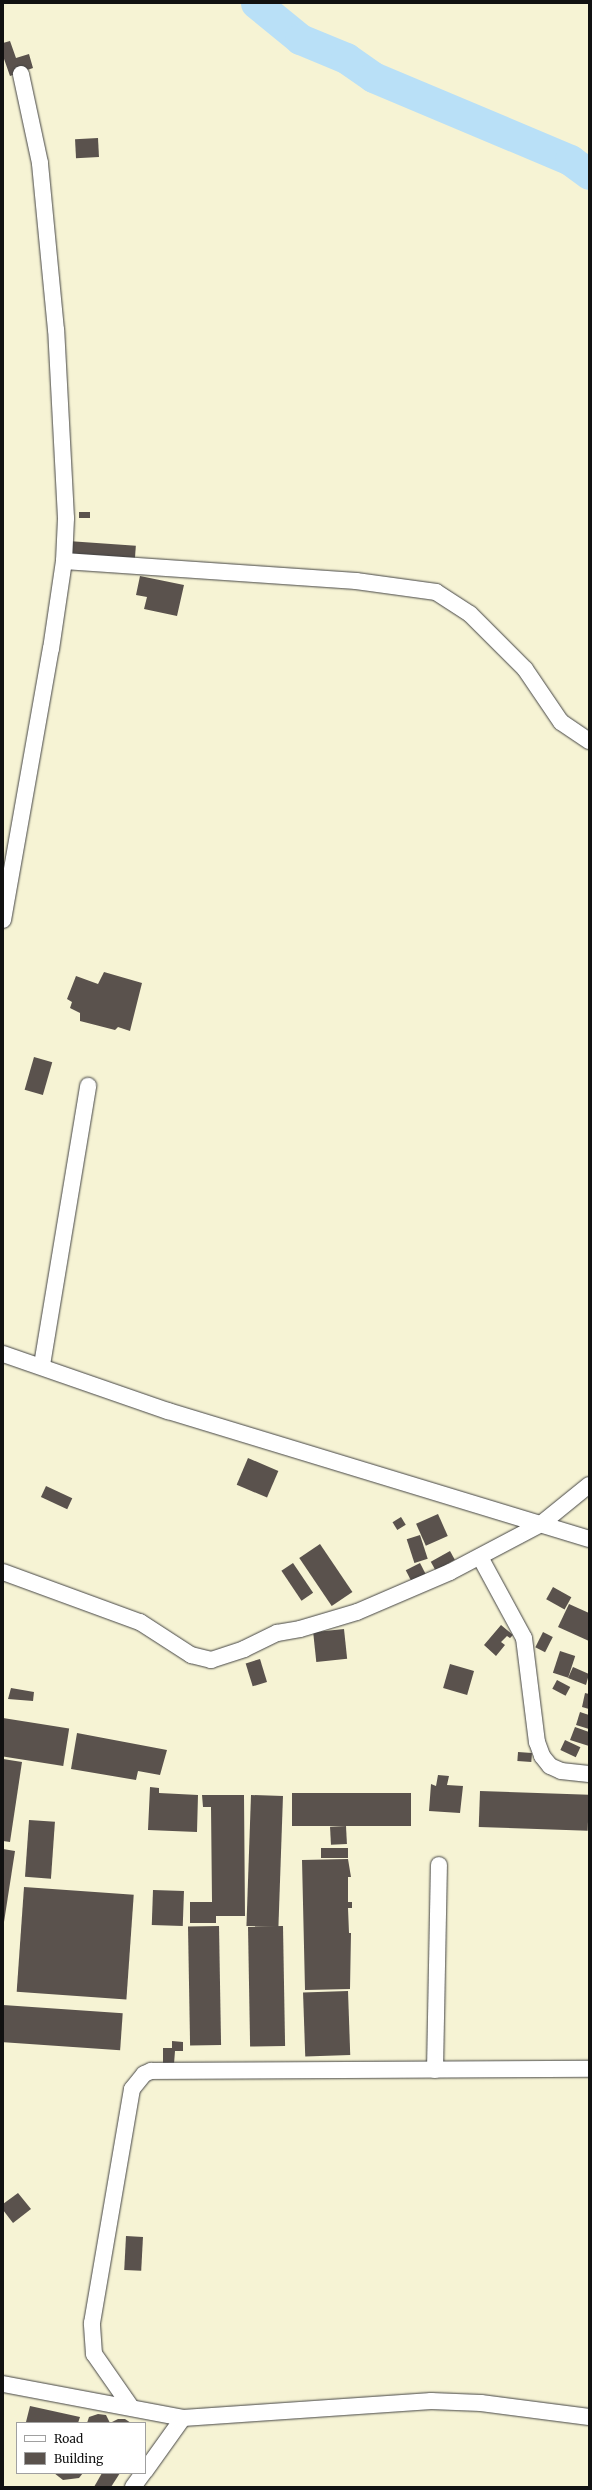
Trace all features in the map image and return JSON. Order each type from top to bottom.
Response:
[{"type":"street","points":[[3,920],[9,853],[64,561],[65,495],[56,330],[40,163],[21,74]]},
{"type":"street","points":[[64,561],[356,581],[436,592],[470,614],[525,670],[561,722],[589,741]]},
{"type":"street","points":[[42,1365],[88,1086]]},
{"type":"street","points":[[3,1354],[42,1365],[168,1411],[589,1539]]},
{"type":"street","points":[[3,1572],[133,1619],[161,1634],[191,1655],[211,1660],[244,1650],[277,1633],[300,1629],[357,1612],[480,1557],[541,1524],[589,1485]]},
{"type":"street","points":[[480,1557],[524,1638],[537,1742],[542,1756],[550,1766],[561,1771],[589,1774]]},
{"type":"street","points":[[435,2070],[439,1865]]},
{"type":"street","points":[[131,2407],[94,2354],[92,2323],[132,2089],[138,2081],[151,2071],[589,2069]]},
{"type":"street","points":[[3,2384],[183,2418],[431,2401],[481,2403],[589,2417]]},
{"type":"street","points":[[146,2469],[183,2418]]},
{"type":"street","points":[[133,2487],[142,2474]]},
{"type":"shaded area","points":[[3,3],[589,3],[589,2487],[3,2487]]},
{"type":"building","points":[[10,41],[16,58],[29,54],[33,68],[10,76],[3,56],[3,43]]},
{"type":"building","points":[[98,138],[99,157],[76,158],[75,139]]},
{"type":"building","points":[[79,512],[90,512],[90,518],[79,518]]},
{"type":"building","points":[[68,541],[136,546],[135,559],[67,554]]},
{"type":"building","points":[[140,576],[184,585],[177,616],[144,609],[147,597],[136,595]]},
{"type":"building","points":[[104,972],[142,983],[130,1031],[118,1027],[115,1030],[80,1021],[80,1013],[70,1008],[72,1002],[67,999],[76,976],[98,984]]},
{"type":"building","points":[[34,1057],[52,1062],[43,1095],[25,1090]]},
{"type":"building","points":[[248,1458],[278,1471],[267,1498],[237,1485]]},
{"type":"building","points":[[46,1486],[72,1498],[67,1509],[41,1497]]},
{"type":"building","points":[[438,1514],[448,1536],[426,1546],[416,1524]]},
{"type":"building","points":[[401,1517],[406,1525],[397,1530],[393,1522]]},
{"type":"building","points":[[420,1535],[428,1559],[414,1563],[407,1539]]},
{"type":"building","points":[[320,1544],[352,1592],[332,1606],[299,1558]]},
{"type":"building","points":[[450,1551],[455,1560],[436,1570],[431,1562]]},
{"type":"building","points":[[293,1563],[313,1593],[302,1601],[281,1571]]},
{"type":"building","points":[[420,1563],[426,1575],[412,1582],[406,1570]]},
{"type":"building","points":[[553,1587],[571,1597],[565,1609],[546,1599]]},
{"type":"building","points":[[569,1604],[589,1613],[589,1641],[558,1627]]},
{"type":"building","points":[[501,1625],[513,1635],[510,1638],[507,1636],[501,1642],[505,1645],[496,1656],[484,1645]]},
{"type":"building","points":[[344,1629],[347,1659],[316,1662],[313,1632]]},
{"type":"building","points":[[543,1632],[553,1637],[545,1652],[535,1647]]},
{"type":"building","points":[[560,1651],[575,1656],[568,1678],[553,1673]]},
{"type":"building","points":[[260,1659],[267,1682],[253,1686],[246,1663]]},
{"type":"building","points":[[450,1664],[474,1671],[467,1695],[443,1688]]},
{"type":"building","points":[[573,1667],[589,1674],[586,1685],[568,1678]]},
{"type":"building","points":[[557,1680],[570,1687],[566,1696],[552,1689]]},
{"type":"building","points":[[11,1688],[34,1692],[33,1701],[8,1699]]},
{"type":"building","points":[[585,1693],[589,1694],[589,1709],[582,1707]]},
{"type":"building","points":[[580,1712],[589,1715],[589,1729],[576,1725]]},
{"type":"building","points":[[3,1718],[69,1728],[63,1766],[3,1756]]},
{"type":"building","points":[[575,1727],[589,1732],[589,1746],[570,1740]]},
{"type":"building","points":[[77,1733],[167,1750],[160,1775],[138,1771],[136,1780],[71,1769]]},
{"type":"building","points":[[565,1740],[580,1747],[576,1757],[560,1750]]},
{"type":"building","points":[[518,1752],[532,1753],[531,1762],[517,1761]]},
{"type":"building","points":[[3,1759],[22,1762],[10,1842],[3,1841]]},
{"type":"building","points":[[438,1775],[449,1776],[447,1785],[463,1786],[460,1813],[429,1811],[431,1784],[436,1786]]},
{"type":"building","points":[[150,1787],[159,1788],[159,1793],[198,1795],[197,1832],[148,1830]]},
{"type":"building","points":[[480,1791],[589,1795],[588,1831],[479,1827]]},
{"type":"building","points":[[292,1793],[411,1793],[411,1826],[292,1826]]},
{"type":"building","points":[[202,1795],[244,1795],[245,1916],[216,1916],[216,1923],[190,1923],[190,1902],[212,1902],[211,1807],[203,1807]]},
{"type":"building","points":[[251,1795],[283,1796],[278,1927],[246,1926]]},
{"type":"building","points":[[29,1820],[55,1822],[51,1879],[25,1877]]},
{"type":"building","points":[[346,1826],[347,1844],[331,1845],[330,1827]]},
{"type":"building","points":[[321,1848],[348,1848],[348,1858],[321,1858]]},
{"type":"building","points":[[3,1849],[15,1851],[4,1922],[3,1922]]},
{"type":"building","points":[[348,1859],[351,1877],[348,1877],[348,1902],[352,1902],[352,1908],[348,1908],[349,1933],[351,1933],[350,1989],[305,1990],[302,1860]]},
{"type":"building","points":[[24,1887],[134,1895],[126,1999],[17,1992]]},
{"type":"building","points":[[153,1890],[184,1891],[183,1926],[152,1925]]},
{"type":"building","points":[[219,1926],[221,2045],[190,2046],[188,1927]]},
{"type":"building","points":[[283,1926],[285,2046],[250,2047],[248,1927]]},
{"type":"building","points":[[348,1991],[350,2055],[305,2057],[303,1993]]},
{"type":"building","points":[[3,2005],[123,2013],[120,2050],[3,2042]]},
{"type":"building","points":[[172,2041],[183,2042],[183,2051],[175,2051],[174,2064],[163,2064],[163,2048],[172,2048]]},
{"type":"building","points":[[18,2193],[31,2209],[13,2223],[3,2210],[3,2204]]},
{"type":"building","points":[[126,2236],[143,2237],[141,2271],[124,2270]]},
{"type":"building","points":[[30,2406],[80,2417],[78,2422],[26,2422]]},
{"type":"building","points":[[98,2414],[106,2415],[110,2422],[87,2422],[89,2417]]},
{"type":"building","points":[[118,2419],[125,2419],[130,2422],[112,2422]]},
{"type":"building","points":[[55,2474],[82,2474],[79,2478],[63,2480]]},
{"type":"building","points":[[101,2474],[119,2474],[111,2487],[94,2487]]},
{"type":"waterway","points":[[256,3],[300,39],[346,58],[373,77],[570,160],[589,174]]}]
